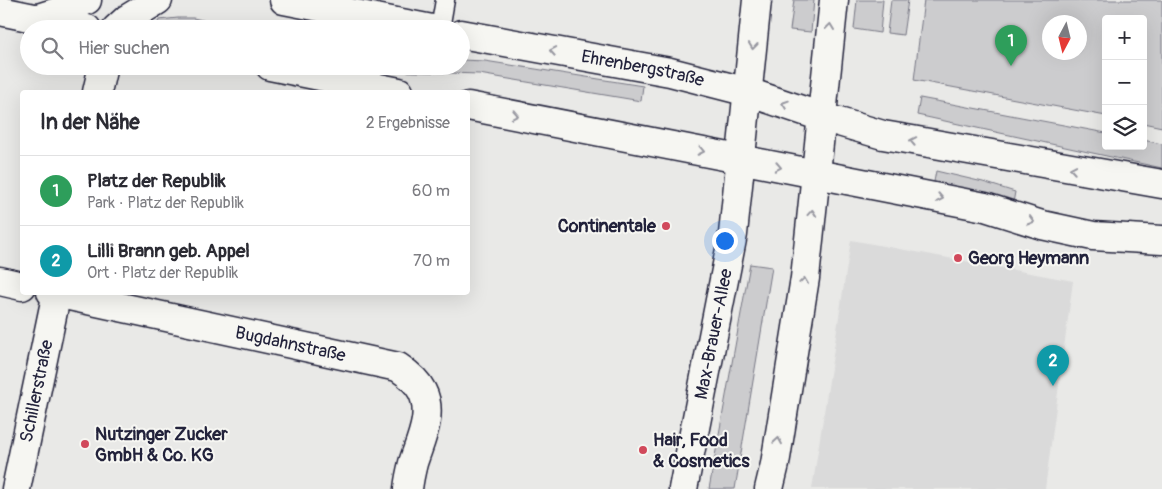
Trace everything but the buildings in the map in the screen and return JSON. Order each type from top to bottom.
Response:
[{"type":"street","points":[[38,18],[73,7],[87,0]]},
{"type":"street","points":[[126,20],[158,0]]},
{"type":"street","points":[[284,0],[386,20]]},
{"type":"street","name":"Max-Brauer-Allee","points":[[683,489],[733,234],[757,0]]},
{"type":"street","points":[[769,489],[775,464],[805,278],[834,0]]},
{"type":"street","points":[[0,11],[47,20]]},
{"type":"street","name":"Ehrenbergstraße","points":[[470,36],[670,72],[748,92],[883,135],[1162,184]]},
{"type":"street","points":[[97,90],[101,75]]},
{"type":"street","points":[[315,75],[389,90]]},
{"type":"street","points":[[470,106],[985,207],[1042,225],[1093,236],[1162,240]]},
{"type":"street","points":[[0,281],[20,286]]},
{"type":"street","name":"Schillerstraße","points":[[16,489],[55,295]]},
{"type":"street","name":"Bugdahnstraße","points":[[64,295],[398,367],[415,381],[422,391],[426,402],[422,440],[413,464],[408,489]]},
{"type":"lane","points":[[442,20],[445,0]]},
{"type":"shaded area","points":[[794,0],[814,0],[811,32],[790,30]]},
{"type":"shaded area","points":[[857,0],[883,0],[880,33],[854,29]]},
{"type":"shaded area","points":[[891,0],[908,0],[903,35],[887,33]]},
{"type":"shaded area","points":[[924,0],[1162,0],[1162,127],[1147,124],[1147,15],[1102,15],[1102,115],[914,80]]},
{"type":"shaded area","points":[[193,18],[202,20],[159,20]]},
{"type":"shaded area","points":[[470,60],[485,61],[643,86],[641,101],[470,74]]},
{"type":"shaded area","points":[[920,98],[1102,132],[1102,150],[1147,150],[1147,141],[1162,144],[1162,168],[917,115]]},
{"type":"shaded area","points":[[936,171],[1015,192],[1013,203],[933,187]]},
{"type":"shaded area","points":[[851,240],[1073,281],[1045,489],[812,489]]},
{"type":"shaded area","points":[[750,264],[772,267],[735,489],[709,489]]},
{"type":"place","name":"Platz der Republik","points":[[1011,66]]},
{"type":"place","name":"Continentale","points":[[666,226]]},
{"type":"place","name":"Georg Heymann","points":[[958,258]]},
{"type":"place","name":"Lilli Brann geb. Appel","points":[[1053,386]]},
{"type":"place","name":"Nutzinger Zucker GmbH & Co. KG","points":[[85,444]]},
{"type":"place","name":"Hair, Food & Cosmetics","points":[[643,450]]}]
